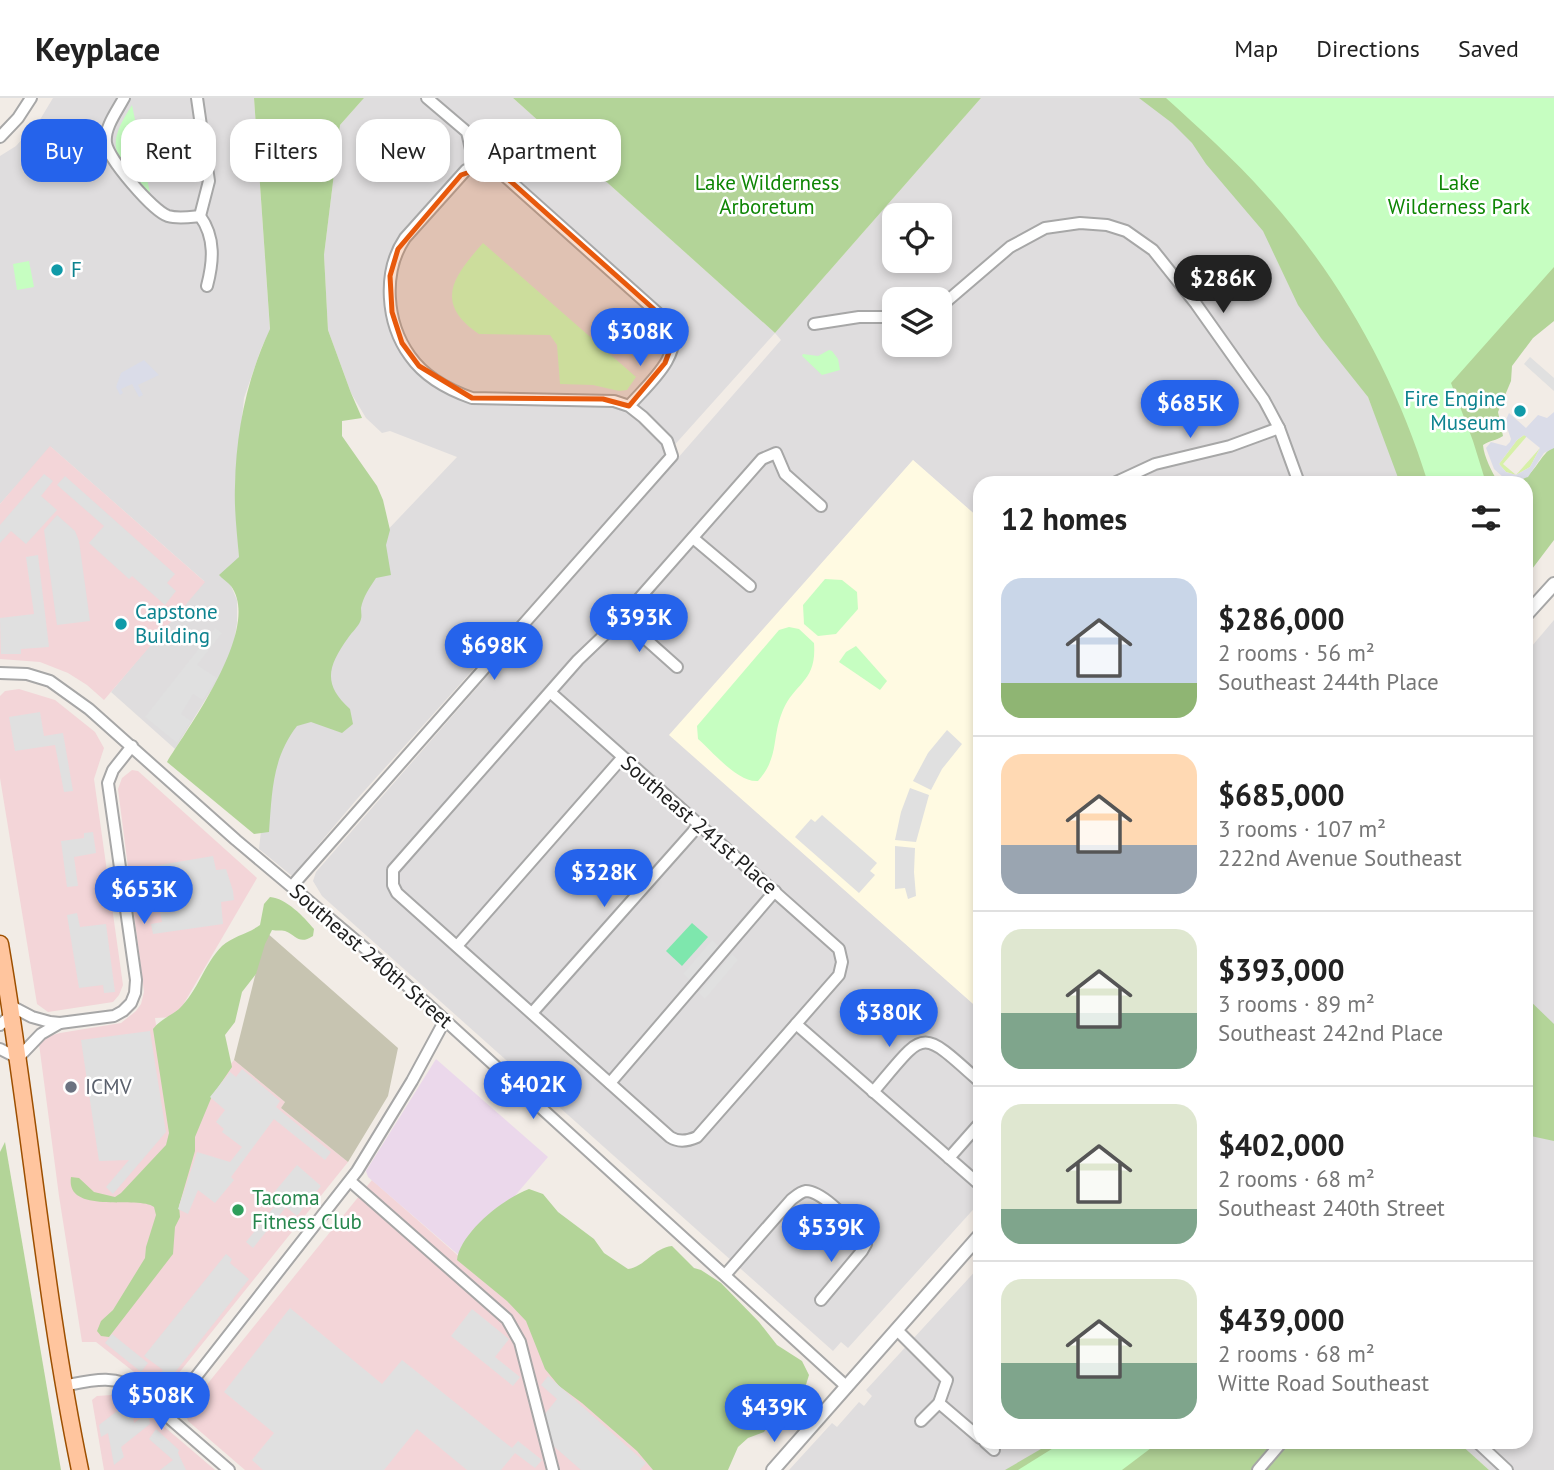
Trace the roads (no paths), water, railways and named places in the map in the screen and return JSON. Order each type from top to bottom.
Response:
[{"type":"main road","points":[[0,944],[63,1386],[80,1470]]},
{"type":"street","points":[[0,137],[18,118],[31,98]]},
{"type":"street","points":[[124,98],[107,135],[106,143],[113,159],[156,210],[173,217],[200,216]]},
{"type":"street","points":[[197,98],[209,181],[200,216],[207,228],[213,257],[206,286]]},
{"type":"street","points":[[426,98],[464,130]]},
{"type":"street","points":[[292,886],[672,456],[667,441],[629,406],[603,399],[472,398],[432,377],[410,356],[398,334],[390,305],[390,276],[398,248],[464,172]]},
{"type":"street","points":[[511,182],[670,324],[674,339],[672,351],[629,406]]},
{"type":"street","points":[[952,297],[1020,241],[1045,228],[1080,223],[1107,225],[1126,231],[1153,250],[1196,304],[1256,389],[1279,428],[1296,476]]},
{"type":"street","points":[[814,324],[859,317],[882,317]]},
{"type":"street","points":[[1129,476],[1155,464],[1230,446],[1279,428]]},
{"type":"street","points":[[821,506],[785,474],[776,453],[762,459],[622,618],[578,660],[396,864],[392,878],[397,893],[676,1141],[697,1137],[796,1024],[973,1179]]},
{"type":"street","points":[[694,538],[750,586]]},
{"type":"street","points":[[1533,607],[1554,584]]},
{"type":"street","points":[[622,618],[677,667]]},
{"type":"street","name":"Southeast 240th Street","points":[[0,673],[27,674],[50,681],[89,709],[445,1020],[847,1387]]},
{"type":"street","name":"Southeast 241st Place","points":[[550,692],[839,949],[842,961],[839,975],[796,1024]]},
{"type":"street","points":[[8,1015],[60,1023],[119,1014],[131,1003],[136,981],[108,783],[113,770],[132,746]]},
{"type":"street","points":[[457,946],[622,758]]},
{"type":"street","points":[[532,1013],[699,825]]},
{"type":"street","points":[[610,1083],[775,891]]},
{"type":"street","points":[[166,1415],[350,1181],[412,1081],[445,1020]]},
{"type":"street","points":[[0,1049],[18,1058],[41,1034],[60,1023]]},
{"type":"street","points":[[873,1092],[916,1043],[926,1041],[941,1047],[973,1076]]},
{"type":"street","points":[[949,1158],[973,1131]]},
{"type":"street","points":[[350,1181],[507,1319],[520,1342],[553,1470]]},
{"type":"street","points":[[725,1275],[792,1200],[800,1193],[810,1192],[821,1196],[864,1236],[866,1244],[821,1300]]},
{"type":"street","points":[[773,1470],[973,1243]]},
{"type":"street","points":[[897,1331],[947,1380],[939,1403],[921,1421]]},
{"type":"street","points":[[63,1386],[100,1379],[123,1382],[229,1470]]},
{"type":"street","points":[[939,1403],[973,1432]]},
{"type":"street","points":[[1258,1470],[1276,1449]]},
{"type":"street","points":[[1484,1449],[1507,1470]]},
{"type":"place","name":"F","points":[[57,270]]},
{"type":"place","name":"Fire Engine Museum","points":[[1520,411]]},
{"type":"place","name":"Capstone Building","points":[[121,624]]},
{"type":"place","name":"ICMV","points":[[71,1087]]},
{"type":"place","name":"Tacoma Fitness Club","points":[[238,1210]]},
{"type":"park label","name":"Lake Wilderness Arboretum","points":[[767,195]]},
{"type":"park label","name":"Lake Wilderness Park","points":[[1459,195]]}]
